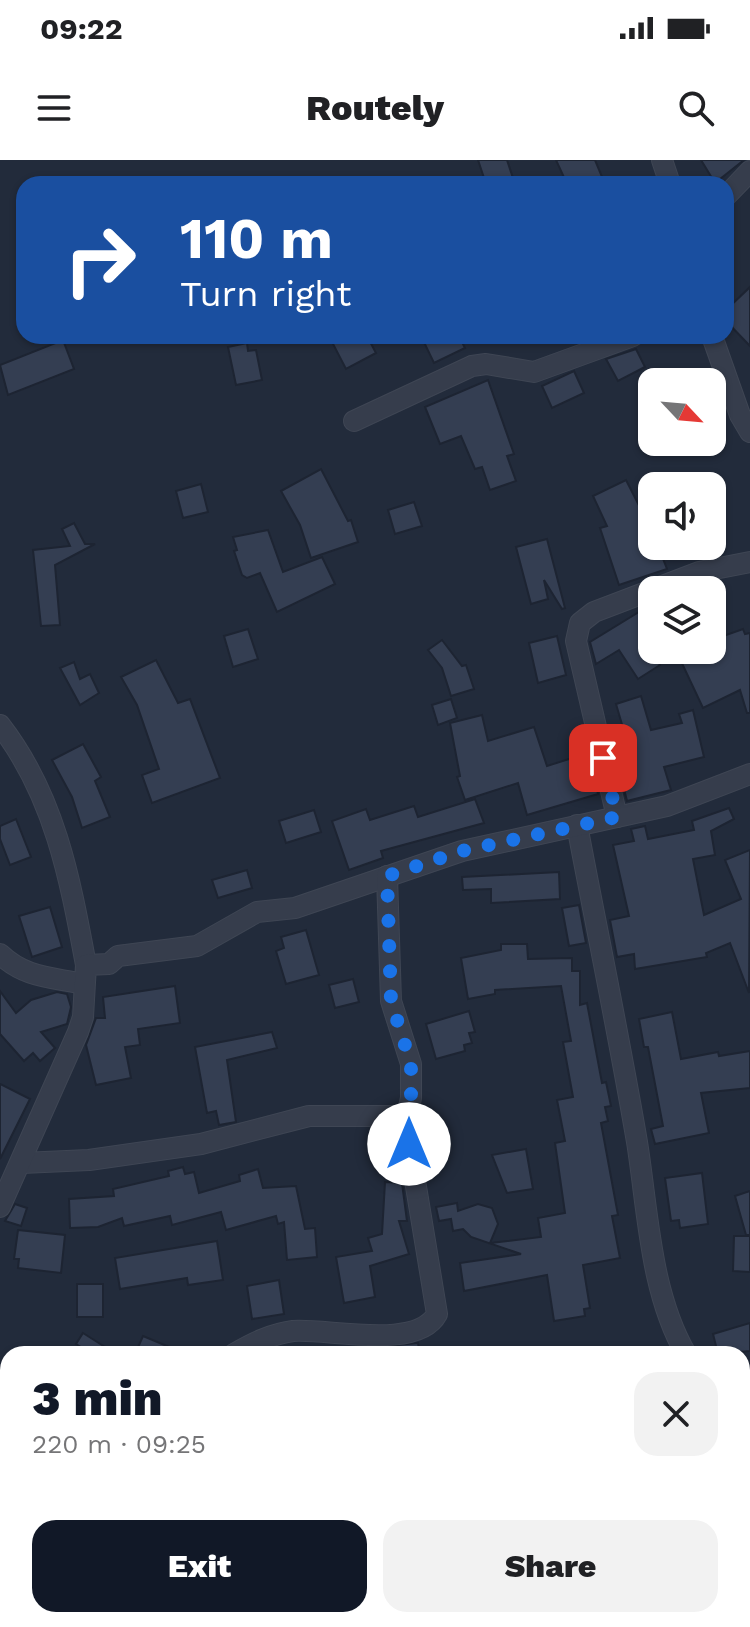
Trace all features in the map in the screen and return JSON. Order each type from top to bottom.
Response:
[{"type":"street","points":[[734,188],[750,171]]},
{"type":"street","points":[[354,421],[472,366],[486,364],[534,372],[611,344]]},
{"type":"street","points":[[715,344],[740,415],[750,432]]},
{"type":"street","points":[[617,817],[576,641],[580,623],[594,612],[699,572],[750,562]]},
{"type":"street","points":[[0,725],[36,780],[57,829],[84,975],[83,1017],[78,1032],[22,1163],[2,1194]]},
{"type":"street","points":[[0,954],[14,968],[37,978],[84,975],[109,964],[118,956],[197,946],[257,912],[295,908],[462,851],[667,806],[750,774]]},
{"type":"street","points":[[577,825],[620,1048],[656,1265],[673,1332],[681,1346]]},
{"type":"street","points":[[250,1346],[274,1334],[405,1332],[433,1322],[438,1300],[407,1116],[411,1098],[411,1064],[391,1001],[387,876]]},
{"type":"street","points":[[22,1163],[89,1160],[188,1146],[309,1116],[407,1116]]},
{"type":"building","points":[[478,160],[507,160],[512,176],[483,176]]},
{"type":"building","points":[[556,160],[595,160],[602,176],[563,176]]},
{"type":"building","points":[[701,160],[744,160],[724,176],[711,176]]},
{"type":"building","points":[[750,287],[750,346],[734,329],[734,302]]},
{"type":"building","points":[[53,344],[65,344],[74,369],[8,395],[0,365]]},
{"type":"building","points":[[247,344],[248,351],[256,350],[262,380],[236,385],[228,347]]},
{"type":"building","points":[[333,344],[371,344],[376,353],[346,369]]},
{"type":"building","points":[[425,344],[463,344],[465,348],[434,363]]},
{"type":"building","points":[[636,349],[645,367],[618,381],[606,359]]},
{"type":"building","points":[[574,371],[584,393],[552,408],[542,386]]},
{"type":"building","points":[[488,380],[514,454],[507,456],[516,481],[490,490],[482,467],[475,469],[461,436],[440,444],[425,407]]},
{"type":"building","points":[[321,469],[348,521],[351,520],[358,542],[311,558],[300,525],[281,491]]},
{"type":"building","points":[[626,480],[638,504],[638,560],[663,560],[667,569],[638,576],[638,579],[619,585],[600,528],[607,526],[593,496]]},
{"type":"building","points":[[201,484],[208,512],[183,518],[176,491]]},
{"type":"building","points":[[414,502],[422,526],[395,534],[388,510]]},
{"type":"building","points":[[74,523],[85,544],[95,544],[55,565],[60,625],[41,626],[33,550],[70,546],[62,529]]},
{"type":"building","points":[[268,530],[283,572],[322,557],[335,584],[277,612],[260,573],[247,578],[242,575],[234,551],[237,550],[233,537]]},
{"type":"building","points":[[547,539],[565,608],[562,609],[544,580],[548,599],[531,604],[516,547]]},
{"type":"building","points":[[638,613],[638,664],[660,665],[638,679],[619,650],[596,664],[590,642]]},
{"type":"building","points":[[248,629],[258,659],[233,667],[224,636]]},
{"type":"building","points":[[743,629],[745,634],[750,633],[750,713],[747,713],[740,690],[703,708],[682,664],[726,664],[726,635]]},
{"type":"building","points":[[557,636],[566,675],[538,683],[529,643]]},
{"type":"building","points":[[442,640],[462,666],[466,665],[474,689],[451,696],[442,668],[428,650]]},
{"type":"building","points":[[156,660],[178,703],[190,699],[220,778],[152,803],[142,775],[159,769],[137,705],[121,677]]},
{"type":"building","points":[[74,662],[80,679],[90,674],[99,693],[80,705],[60,668]]},
{"type":"building","points":[[641,696],[651,730],[682,723],[679,714],[693,710],[704,757],[664,767],[671,790],[627,801],[618,765],[633,762],[616,704]]},
{"type":"building","points":[[451,699],[457,718],[438,725],[432,705]]},
{"type":"building","points":[[482,715],[488,741],[534,727],[547,766],[588,753],[598,794],[527,815],[518,783],[465,800],[457,777],[460,776],[450,723]]},
{"type":"building","points":[[83,744],[101,777],[95,781],[110,817],[82,828],[72,797],[52,760]]},
{"type":"building","points":[[475,799],[484,823],[381,851],[383,858],[349,870],[332,821],[366,809],[370,820],[414,806],[418,817]]},
{"type":"building","points":[[729,808],[734,819],[711,831],[715,855],[693,859],[704,915],[741,899],[725,860],[750,850],[749,993],[730,943],[706,953],[707,957],[635,969],[634,954],[617,957],[610,920],[629,916],[613,845],[634,841],[631,829],[645,826],[648,839],[694,830],[692,821]]},
{"type":"building","points":[[314,810],[321,832],[286,843],[279,821]]},
{"type":"building","points":[[16,819],[31,857],[10,865],[0,839],[0,826]]},
{"type":"building","points":[[247,870],[252,888],[218,898],[212,880]]},
{"type":"building","points":[[559,872],[560,899],[491,903],[491,889],[463,890],[462,877]]},
{"type":"building","points":[[579,905],[586,943],[569,946],[562,908]]},
{"type":"building","points":[[50,907],[62,947],[32,957],[19,916]]},
{"type":"building","points":[[306,930],[319,975],[286,984],[276,951],[284,948],[281,937]]},
{"type":"building","points":[[501,944],[527,944],[528,959],[572,958],[572,971],[580,971],[580,1005],[587,1003],[602,1083],[606,1082],[611,1106],[605,1107],[608,1121],[601,1123],[618,1215],[612,1216],[620,1258],[583,1265],[590,1308],[584,1309],[585,1316],[554,1321],[547,1275],[464,1291],[460,1263],[521,1254],[471,1237],[463,1229],[453,1231],[451,1219],[439,1221],[436,1207],[457,1203],[458,1211],[478,1204],[492,1208],[498,1224],[490,1243],[541,1237],[538,1218],[565,1213],[555,1143],[565,1141],[557,1100],[573,1097],[563,1042],[571,1041],[561,986],[495,990],[495,994],[468,999],[461,958],[501,950]]},
{"type":"building","points":[[353,979],[359,1002],[335,1008],[329,985]]},
{"type":"building","points":[[175,986],[180,1023],[138,1029],[140,1045],[125,1047],[131,1078],[96,1085],[86,1045],[96,1018],[105,1018],[103,997]]},
{"type":"building","points":[[0,991],[16,1013],[31,1000],[57,992],[67,994],[71,1007],[67,1024],[41,1032],[55,1048],[40,1061],[33,1053],[24,1061],[0,1034]]},
{"type":"building","points":[[469,1011],[475,1032],[469,1033],[472,1043],[464,1045],[465,1051],[436,1059],[426,1024]]},
{"type":"building","points":[[672,1012],[681,1059],[718,1052],[719,1056],[750,1051],[750,1088],[701,1093],[709,1133],[655,1144],[651,1129],[663,1126],[648,1047],[644,1047],[639,1019]]},
{"type":"building","points":[[272,1032],[277,1048],[227,1060],[236,1122],[219,1125],[216,1111],[207,1113],[195,1047]]},
{"type":"building","points":[[0,1084],[30,1099],[0,1159]]},
{"type":"building","points":[[526,1149],[533,1189],[507,1193],[492,1155]]},
{"type":"building","points":[[183,1167],[185,1174],[194,1172],[199,1193],[240,1181],[239,1175],[258,1169],[263,1188],[296,1186],[305,1229],[315,1228],[317,1257],[287,1260],[284,1222],[278,1224],[276,1216],[226,1230],[221,1212],[172,1225],[170,1216],[124,1226],[122,1218],[98,1227],[70,1228],[69,1199],[114,1196],[113,1189],[169,1176],[168,1171]]},
{"type":"building","points":[[702,1173],[708,1224],[680,1228],[679,1220],[671,1221],[665,1178]]},
{"type":"building","points":[[385,1182],[402,1183],[407,1221],[399,1221],[409,1254],[370,1266],[375,1297],[344,1303],[336,1257],[372,1251],[368,1238],[382,1234]]},
{"type":"building","points":[[750,1191],[750,1235],[746,1235],[735,1196]]},
{"type":"building","points":[[15,1204],[27,1208],[21,1226],[5,1221]]},
{"type":"building","points":[[18,1230],[65,1235],[61,1273],[18,1268],[19,1259],[14,1259]]},
{"type":"building","points":[[734,1236],[750,1236],[750,1272],[733,1271]]},
{"type":"building","points":[[217,1241],[223,1280],[188,1285],[187,1278],[120,1289],[115,1258]]},
{"type":"building","points":[[279,1280],[284,1314],[252,1319],[247,1286]]},
{"type":"building","points":[[77,1284],[103,1284],[103,1317],[77,1317]]},
{"type":"building","points":[[750,1323],[750,1346],[716,1346],[713,1334]]},
{"type":"building","points":[[83,1333],[103,1346],[79,1346],[76,1344]]},
{"type":"building","points":[[143,1336],[167,1346],[139,1346]]},
{"type":"building","points":[[418,1343],[419,1346],[387,1346]]},
{"type":"route","points":[[409,1144],[407,1116],[411,1098],[411,1064],[391,1001],[387,876],[462,851],[617,817],[603,758]]}]
